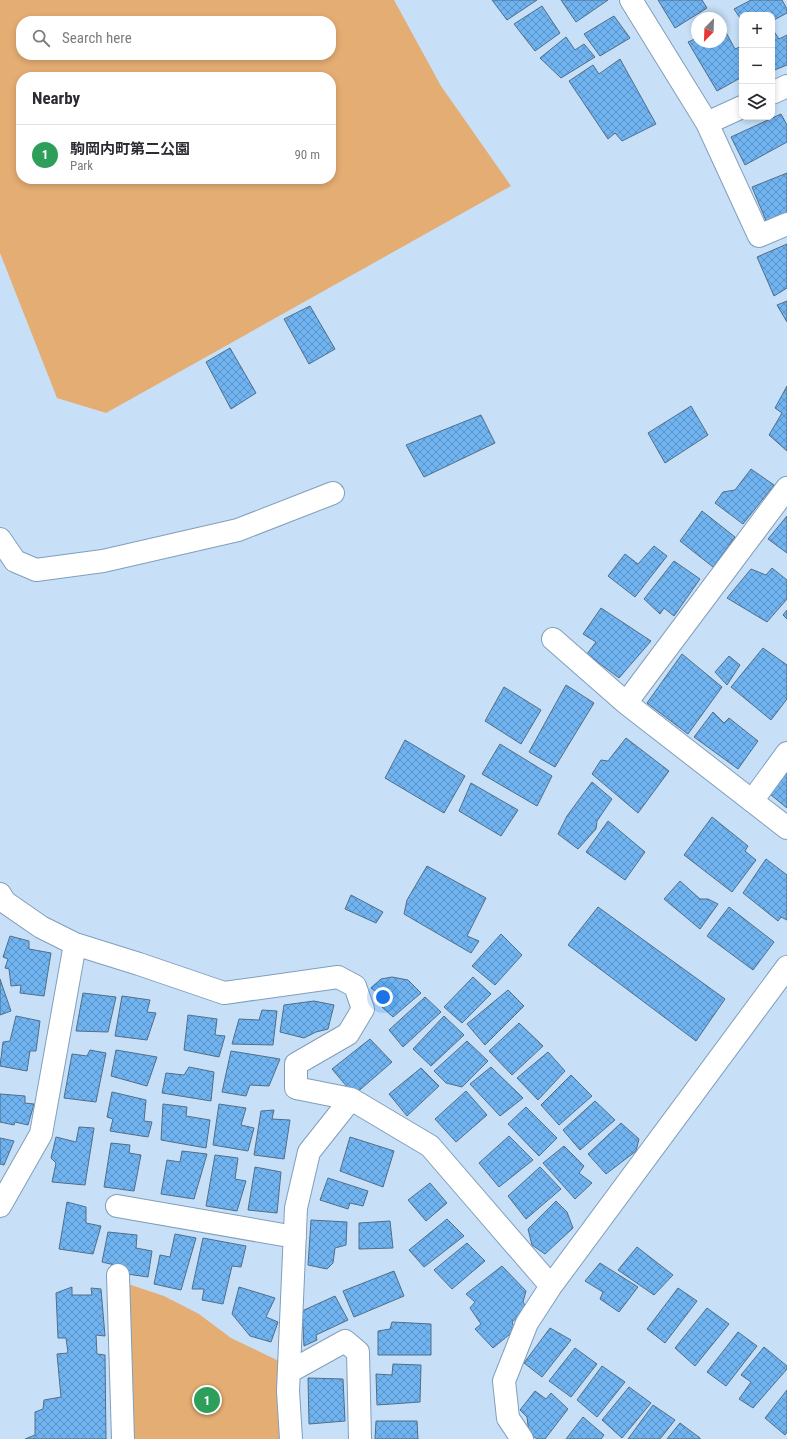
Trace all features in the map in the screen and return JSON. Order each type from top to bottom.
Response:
[{"type":"street","points":[[631,0],[707,123],[759,236],[787,224]]},
{"type":"street","points":[[775,92],[787,86]]},
{"type":"street","points":[[707,123],[739,108]]},
{"type":"street","points":[[626,703],[787,488]]},
{"type":"street","points":[[0,539],[15,561],[36,570],[103,561],[238,530],[333,493]]},
{"type":"street","points":[[553,639],[626,703],[787,828]]},
{"type":"street","points":[[752,800],[787,753]]},
{"type":"street","points":[[0,894],[6,902],[41,927],[75,944],[224,993],[338,977],[355,986],[363,1008],[348,1034],[296,1064],[296,1088],[351,1099],[430,1146],[551,1286]]},
{"type":"street","points":[[0,1206],[41,1134],[75,944]]},
{"type":"street","points":[[522,1439],[508,1418],[504,1381],[527,1323],[551,1286],[787,967]]},
{"type":"street","points":[[291,1439],[288,1391],[296,1208],[310,1152],[351,1099]]},
{"type":"street","points":[[117,1206],[295,1237]]},
{"type":"street","points":[[118,1275],[123,1439]]},
{"type":"street","points":[[289,1372],[345,1341],[358,1352],[360,1439]]},
{"type":"shaded area","points":[[0,0],[394,0],[441,86],[511,186],[106,413],[57,398],[0,253]]},
{"type":"shaded area","points":[[128,1284],[164,1296],[199,1314],[231,1338],[279,1361],[282,1439],[134,1439]]},
{"type":"building","points":[[492,0],[537,0],[507,20]]},
{"type":"building","points":[[561,0],[608,0],[576,22]]},
{"type":"building","points":[[658,0],[702,0],[707,8],[701,12],[691,12],[691,18],[675,28]]},
{"type":"building","points":[[751,0],[782,0],[787,9],[787,13],[775,19],[775,12],[739,12],[739,16],[734,9]]},
{"type":"building","points":[[542,6],[560,33],[535,51],[514,24]]},
{"type":"building","points":[[614,16],[630,38],[600,56],[584,34]]},
{"type":"building","points":[[775,33],[779,39],[787,35],[787,65],[775,70]]},
{"type":"building","points":[[727,34],[735,49],[739,47],[739,79],[717,91],[692,48],[727,48]]},
{"type":"building","points":[[566,37],[575,50],[584,44],[595,57],[561,78],[540,58]]},
{"type":"building","points":[[620,59],[656,124],[622,141],[615,133],[608,139],[569,81],[593,65],[599,74]]},
{"type":"building","points":[[781,114],[787,125],[787,142],[745,165],[731,137],[768,120],[775,120],[775,117]]},
{"type":"building","points":[[787,173],[787,214],[767,223],[752,187]]},
{"type":"building","points":[[787,244],[787,288],[774,296],[757,257]]},
{"type":"building","points":[[787,301],[787,322],[777,305]]},
{"type":"building","points":[[310,306],[335,349],[309,364],[284,319]]},
{"type":"building","points":[[230,348],[256,393],[231,409],[206,362]]},
{"type":"building","points":[[787,386],[787,451],[769,435],[782,413],[775,408]]},
{"type":"building","points":[[691,406],[708,435],[665,463],[648,433]]},
{"type":"building","points":[[481,415],[495,443],[424,477],[406,445]]},
{"type":"building","points":[[751,469],[774,485],[743,524],[715,503],[723,492],[735,490]]},
{"type":"building","points":[[702,511],[735,537],[713,567],[680,541]]},
{"type":"building","points":[[787,516],[787,553],[768,539]]},
{"type":"building","points":[[654,546],[667,556],[635,597],[608,576],[625,554],[638,564]]},
{"type":"building","points":[[674,561],[700,579],[674,616],[664,608],[660,614],[644,599]]},
{"type":"building","points":[[772,568],[787,580],[787,599],[767,622],[727,598],[751,569],[766,575]]},
{"type":"building","points":[[601,608],[651,641],[619,678],[587,654],[596,642],[583,634]]},
{"type":"building","points":[[787,610],[787,619],[783,615]]},
{"type":"building","points":[[763,648],[787,665],[787,699],[771,720],[731,687]]},
{"type":"building","points":[[682,654],[722,687],[688,734],[647,703]]},
{"type":"building","points":[[729,656],[740,665],[727,685],[715,672]]},
{"type":"building","points":[[566,685],[594,703],[555,767],[529,752]]},
{"type":"building","points":[[504,687],[541,710],[521,744],[485,721]]},
{"type":"building","points":[[713,712],[724,723],[729,718],[758,741],[738,769],[694,737]]},
{"type":"building","points":[[626,738],[669,771],[638,813],[592,774],[601,760],[608,761]]},
{"type":"building","points":[[405,740],[465,776],[444,813],[385,778]]},
{"type":"building","points":[[500,744],[552,776],[537,806],[482,774]]},
{"type":"building","points":[[787,766],[787,808],[766,791]]},
{"type":"building","points":[[592,782],[612,799],[597,821],[596,829],[578,849],[558,834],[567,816]]},
{"type":"building","points":[[471,783],[518,810],[501,836],[459,811]]},
{"type":"building","points":[[712,817],[748,846],[745,851],[756,860],[732,892],[684,855]]},
{"type":"building","points":[[608,821],[645,852],[625,880],[586,852]]},
{"type":"building","points":[[766,859],[787,875],[787,920],[781,917],[778,921],[743,893]]},
{"type":"building","points":[[427,866],[486,898],[467,936],[479,941],[471,953],[404,914],[407,900]]},
{"type":"building","points":[[680,881],[700,899],[708,899],[718,904],[700,929],[664,899]]},
{"type":"building","points":[[351,895],[383,912],[376,923],[345,909]]},
{"type":"building","points":[[598,907],[725,999],[696,1041],[568,945]]},
{"type":"building","points":[[729,907],[774,942],[753,970],[707,936]]},
{"type":"building","points":[[501,934],[522,955],[495,985],[472,966]]},
{"type":"building","points":[[10,936],[29,941],[29,949],[51,953],[44,996],[20,993],[21,985],[11,986],[9,969],[5,968],[8,959],[3,957]]},
{"type":"building","points":[[392,977],[408,980],[421,993],[393,1017],[382,1007],[388,1000],[371,988],[381,979]]},
{"type":"building","points":[[473,977],[491,994],[462,1023],[444,1007]]},
{"type":"building","points":[[0,979],[11,1011],[0,1015]]},
{"type":"building","points":[[508,990],[524,1006],[485,1045],[467,1024]]},
{"type":"building","points":[[83,993],[116,997],[108,1032],[76,1031]]},
{"type":"building","points":[[122,996],[150,1000],[147,1012],[156,1013],[147,1040],[115,1036]]},
{"type":"building","points":[[425,997],[441,1012],[403,1047],[389,1030]]},
{"type":"building","points":[[314,1001],[334,1005],[328,1029],[316,1032],[304,1038],[280,1032],[284,1005]]},
{"type":"building","points":[[262,1010],[277,1011],[273,1045],[232,1044],[239,1019],[259,1020]]},
{"type":"building","points":[[188,1015],[217,1019],[215,1035],[225,1036],[219,1057],[184,1050]]},
{"type":"building","points":[[16,1016],[40,1021],[36,1051],[30,1051],[27,1071],[0,1066],[3,1042],[10,1041]]},
{"type":"building","points":[[444,1016],[464,1035],[431,1066],[413,1049]]},
{"type":"building","points":[[519,1023],[543,1046],[512,1075],[489,1051]]},
{"type":"building","points":[[370,1039],[392,1062],[354,1095],[332,1069]]},
{"type":"building","points":[[467,1041],[488,1061],[462,1087],[446,1083],[434,1071]]},
{"type":"building","points":[[90,1050],[106,1053],[96,1102],[64,1098],[72,1054],[87,1056]]},
{"type":"building","points":[[116,1050],[157,1057],[147,1086],[111,1076]]},
{"type":"building","points":[[231,1051],[280,1059],[269,1086],[250,1085],[246,1096],[222,1092]]},
{"type":"building","points":[[548,1052],[565,1071],[538,1100],[517,1078]]},
{"type":"building","points":[[189,1067],[214,1072],[211,1101],[162,1093],[166,1073],[184,1075]]},
{"type":"building","points":[[491,1067],[523,1098],[500,1116],[470,1084]]},
{"type":"building","points":[[421,1068],[439,1086],[407,1116],[389,1094]]},
{"type":"building","points":[[571,1075],[592,1096],[559,1125],[541,1105]]},
{"type":"building","points":[[466,1091],[487,1115],[456,1142],[435,1119]]},
{"type":"building","points":[[112,1092],[146,1100],[144,1121],[152,1122],[148,1137],[110,1131],[113,1119],[107,1117]]},
{"type":"building","points":[[0,1094],[25,1096],[25,1103],[34,1104],[28,1125],[15,1122],[14,1125],[0,1122]]},
{"type":"building","points":[[595,1101],[615,1120],[580,1150],[563,1130]]},
{"type":"building","points":[[163,1104],[187,1107],[186,1116],[210,1120],[206,1148],[161,1140]]},
{"type":"building","points":[[219,1104],[246,1108],[241,1125],[254,1128],[248,1151],[213,1145]]},
{"type":"building","points":[[526,1107],[557,1138],[539,1156],[508,1124]]},
{"type":"building","points":[[274,1110],[272,1119],[290,1120],[284,1159],[254,1155],[261,1111]]},
{"type":"building","points":[[621,1123],[639,1139],[636,1151],[606,1174],[588,1154]]},
{"type":"building","points":[[79,1127],[94,1128],[85,1185],[52,1182],[56,1163],[51,1158],[56,1137],[76,1142]]},
{"type":"building","points":[[509,1136],[533,1160],[499,1187],[479,1163]]},
{"type":"building","points":[[350,1137],[394,1151],[383,1187],[340,1171]]},
{"type":"building","points":[[0,1138],[14,1141],[4,1165],[0,1164]]},
{"type":"building","points":[[111,1143],[130,1145],[129,1153],[141,1155],[134,1191],[104,1187]]},
{"type":"building","points":[[564,1146],[584,1166],[579,1173],[592,1183],[575,1199],[543,1163]]},
{"type":"building","points":[[182,1151],[207,1154],[194,1199],[161,1194],[167,1160],[180,1162]]},
{"type":"building","points":[[215,1155],[238,1158],[235,1179],[246,1181],[237,1211],[206,1206]]},
{"type":"building","points":[[255,1167],[281,1172],[277,1213],[248,1210]]},
{"type":"building","points":[[540,1167],[561,1189],[526,1219],[508,1196]]},
{"type":"building","points":[[328,1178],[368,1191],[363,1206],[350,1203],[348,1209],[320,1200]]},
{"type":"building","points":[[430,1183],[447,1203],[426,1221],[408,1200]]},
{"type":"building","points":[[556,1201],[567,1212],[573,1228],[545,1254],[532,1245],[528,1229]]},
{"type":"building","points":[[67,1202],[86,1207],[86,1223],[101,1226],[93,1254],[59,1249]]},
{"type":"building","points":[[447,1219],[464,1236],[424,1267],[409,1250]]},
{"type":"building","points":[[311,1220],[347,1222],[346,1245],[335,1248],[333,1263],[327,1269],[308,1265]]},
{"type":"building","points":[[390,1221],[393,1248],[359,1249],[359,1223]]},
{"type":"building","points":[[108,1232],[137,1235],[136,1248],[152,1251],[148,1277],[127,1274],[127,1268],[102,1262]]},
{"type":"building","points":[[175,1234],[196,1238],[181,1290],[154,1284],[160,1255],[170,1257]]},
{"type":"building","points":[[203,1238],[246,1246],[241,1267],[232,1266],[223,1304],[202,1300],[204,1289],[192,1289]]},
{"type":"building","points":[[467,1243],[485,1261],[452,1289],[434,1270]]},
{"type":"building","points":[[637,1247],[673,1275],[654,1295],[618,1270]]},
{"type":"building","points":[[600,1263],[638,1287],[619,1312],[600,1299],[603,1292],[585,1281]]},
{"type":"building","points":[[502,1266],[526,1291],[523,1302],[527,1309],[512,1322],[515,1330],[493,1348],[475,1329],[481,1324],[470,1308],[475,1302],[466,1294]]},
{"type":"building","points":[[394,1271],[404,1296],[354,1317],[343,1291]]},
{"type":"building","points":[[72,1287],[72,1295],[92,1295],[91,1288],[101,1289],[105,1336],[96,1335],[97,1354],[105,1355],[106,1439],[25,1439],[35,1435],[35,1412],[43,1409],[44,1400],[61,1397],[57,1354],[68,1353],[66,1338],[58,1338],[56,1293]]},
{"type":"building","points":[[239,1287],[275,1298],[266,1317],[278,1322],[271,1342],[250,1336],[232,1314]]},
{"type":"building","points":[[678,1288],[697,1301],[665,1343],[647,1329]]},
{"type":"building","points":[[335,1296],[348,1320],[316,1335],[317,1340],[304,1346],[302,1311]]},
{"type":"building","points":[[707,1308],[729,1324],[695,1366],[675,1348]]},
{"type":"building","points":[[392,1322],[431,1324],[431,1355],[378,1355],[378,1331],[390,1329]]},
{"type":"building","points":[[550,1328],[571,1340],[542,1377],[524,1363]]},
{"type":"building","points":[[738,1332],[757,1346],[726,1386],[707,1372]]},
{"type":"building","points":[[764,1347],[787,1366],[787,1369],[753,1408],[739,1399],[751,1382],[741,1375]]},
{"type":"building","points":[[575,1348],[597,1364],[571,1397],[549,1381]]},
{"type":"building","points":[[393,1364],[421,1365],[420,1402],[377,1405],[376,1374],[392,1375]]},
{"type":"building","points":[[602,1366],[625,1382],[597,1417],[577,1400]]},
{"type":"building","points":[[308,1378],[343,1379],[345,1421],[309,1424]]},
{"type":"building","points":[[629,1387],[651,1403],[622,1438],[602,1420]]},
{"type":"building","points":[[787,1390],[787,1432],[785,1435],[765,1418]]},
{"type":"building","points":[[535,1391],[546,1399],[551,1393],[568,1409],[545,1439],[537,1439],[529,1433],[527,1417],[520,1410]]},
{"type":"building","points":[[653,1405],[675,1420],[660,1439],[628,1439]]},
{"type":"building","points":[[583,1417],[604,1435],[601,1439],[566,1439]]},
{"type":"building","points":[[376,1421],[417,1421],[418,1439],[375,1439]]},
{"type":"building","points":[[680,1423],[700,1438],[700,1439],[667,1439]]},
{"type":"place","name":"駒岡内町第二公園","points":[[207,1400]]}]
